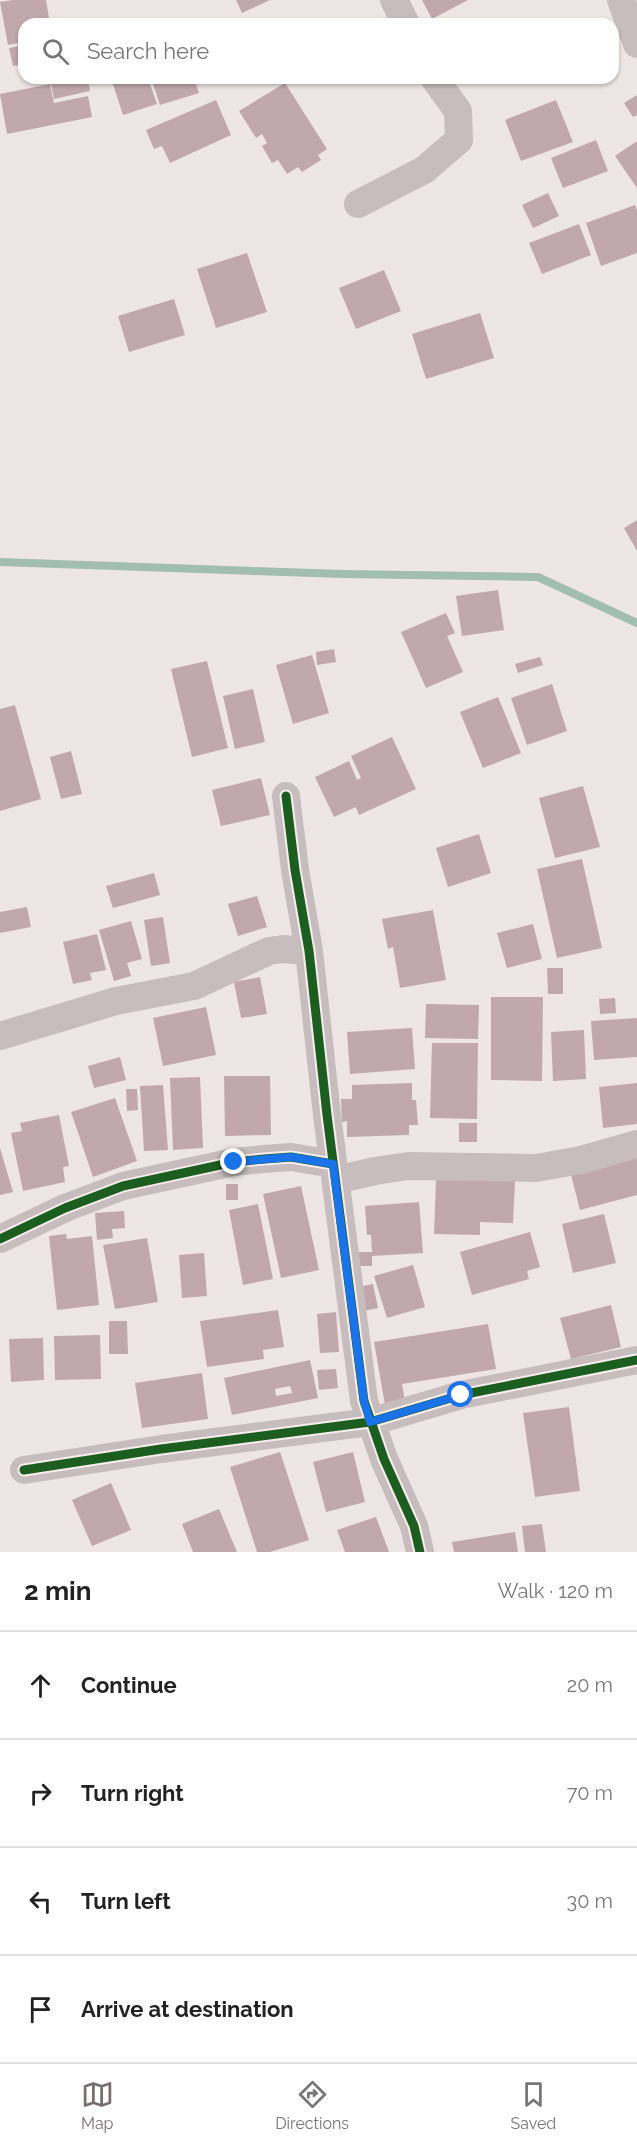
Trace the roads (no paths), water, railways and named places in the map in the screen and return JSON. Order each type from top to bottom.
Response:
[{"type":"street","points":[[394,0],[403,18]]},
{"type":"street","points":[[621,0],[637,44]]},
{"type":"street","points":[[358,204],[424,170],[459,140],[458,111],[438,84]]},
{"type":"street","points":[[286,796],[309,951],[334,1172],[364,1401],[370,1422],[414,1526],[420,1552]]},
{"type":"street","points":[[0,1036],[117,1000],[194,986],[269,951],[283,949],[309,951]]},
{"type":"street","points":[[0,1239],[65,1208],[123,1186],[234,1162],[291,1157],[334,1172],[375,1171],[408,1166],[536,1168],[581,1160],[637,1144]]},
{"type":"street","points":[[24,1470],[161,1449],[370,1422],[461,1395],[637,1360]]},
{"type":"waterway","points":[[0,562],[343,574],[538,577],[637,623]]}]
